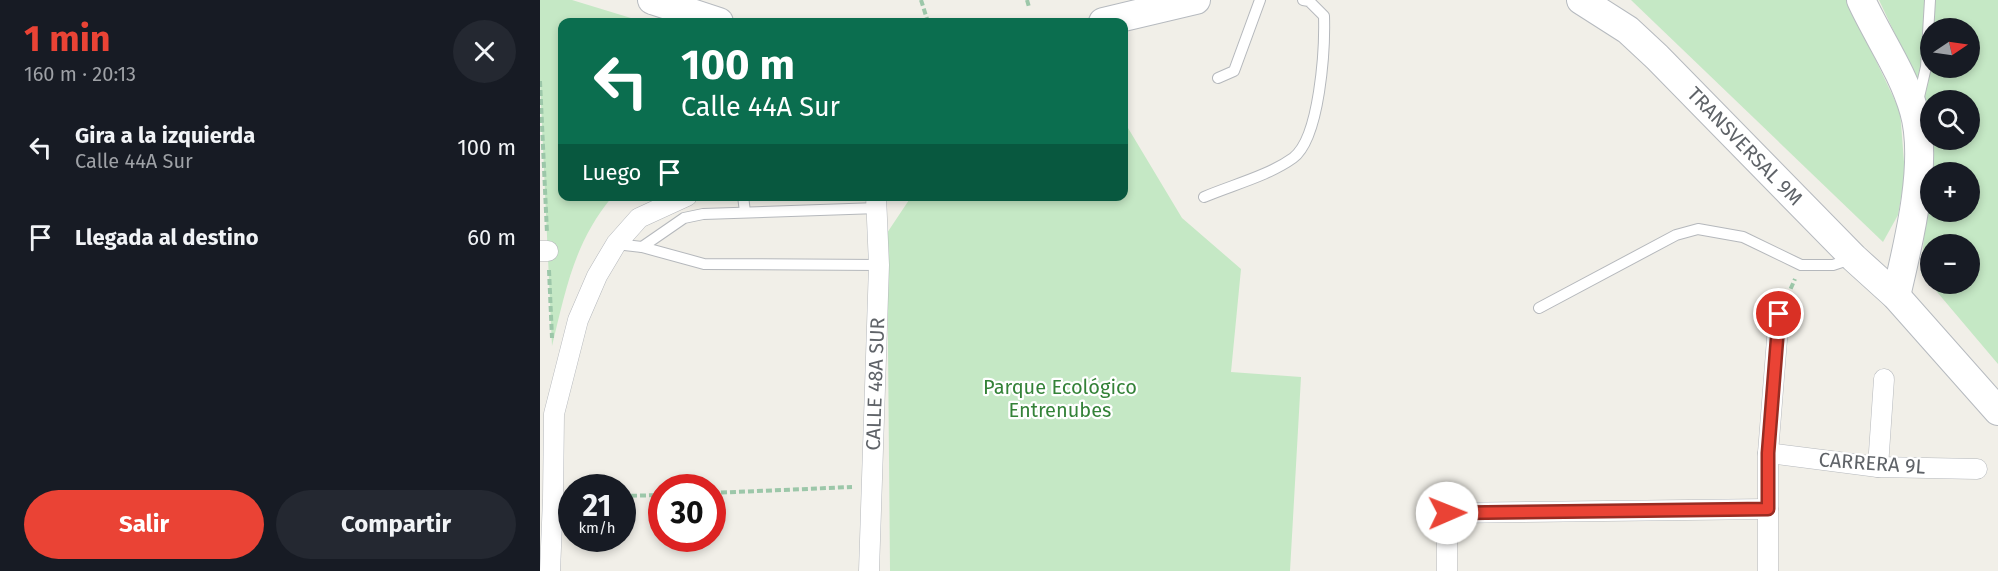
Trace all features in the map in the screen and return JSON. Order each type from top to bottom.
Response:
[{"type":"main road","points":[[652,0],[707,18]]},
{"type":"main road","points":[[1120,18],[1196,0]]},
{"type":"main road","points":[[1861,0],[1906,89],[1915,113],[1919,143],[1911,223],[1896,296]]},
{"type":"main road","name":"TRANSVERSAL 9M","points":[[1584,2],[1628,30],[1657,57],[1854,258],[1896,296],[1998,411]]},
{"type":"street","points":[[550,571],[554,414],[578,320],[597,276],[616,244],[639,218],[676,201]]},
{"type":"street","name":"CALLE 48A SUR","points":[[869,571],[879,265],[877,202]]},
{"type":"street","points":[[1768,571],[1768,453],[1779,314]]},
{"type":"street","points":[[1878,467],[1884,379]]},
{"type":"street","name":"CARRERA 9L","points":[[1768,453],[1878,467],[1977,469]]},
{"type":"street","points":[[1447,571],[1447,513],[1768,509]]},
{"type":"lane","points":[[1218,78],[1234,71],[1260,0]]},
{"type":"lane","points":[[1204,197],[1294,157],[1311,131],[1325,50],[1324,16],[1309,1],[1303,0]]},
{"type":"lane","points":[[1915,113],[1926,67],[1930,0]]},
{"type":"lane","points":[[743,201],[745,212]]},
{"type":"lane","points":[[642,247],[684,218],[703,214],[877,202]]},
{"type":"lane","points":[[1539,308],[1676,235],[1698,229],[1743,237],[1802,265],[1833,265],[1854,258]]},
{"type":"lane","points":[[616,244],[642,247],[704,264],[879,265]]},
{"type":"path","points":[[921,0],[927,18]]},
{"type":"path","points":[[1027,0],[1029,7]]},
{"type":"path","points":[[1779,314],[1802,265]]},
{"type":"path","points":[[726,492],[871,486]]},
{"type":"green space","points":[[540,0],[572,0],[631,18],[558,18],[558,201],[609,201],[599,214],[580,249],[567,286],[552,346],[540,82]]},
{"type":"green space","points":[[1631,0],[1847,0],[1900,111],[1905,175],[1898,215],[1883,242]]},
{"type":"green space","points":[[1879,0],[1998,0],[1998,364],[1938,294],[1980,294],[1980,234],[1924,234],[1925,222],[1980,222],[1980,162],[1930,162],[1931,150],[1980,150],[1980,90],[1921,90]]},
{"type":"green space","name":"Parque Ecológico Entrenubes","points":[[1128,128],[1182,218],[1241,269],[1231,372],[1301,377],[1290,571],[890,571],[887,233],[908,201],[1128,201]]},
{"type":"route","points":[[1447,513],[1768,509],[1768,453],[1779,314]]}]
